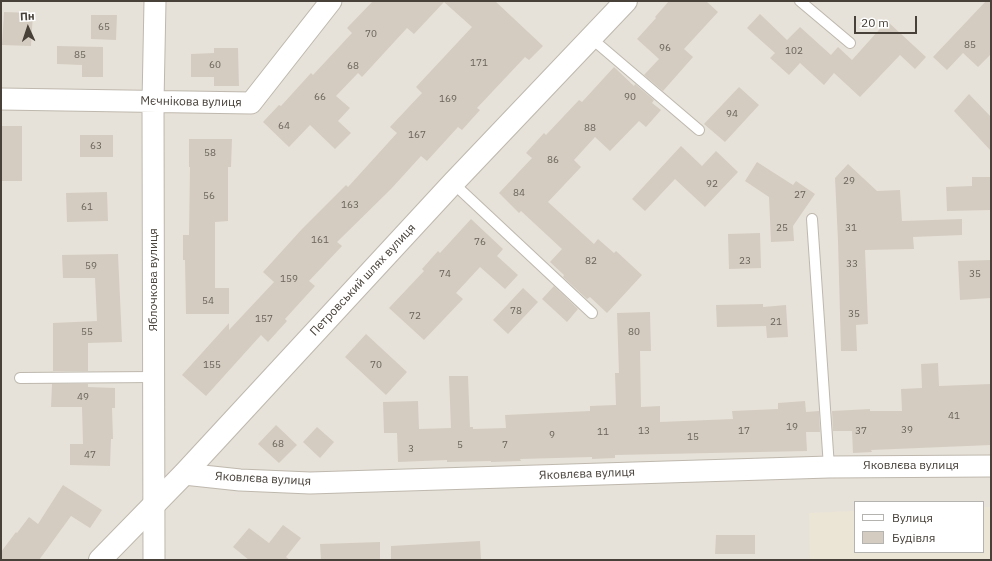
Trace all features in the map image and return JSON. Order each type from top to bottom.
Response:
[{"type":"street","name":"Яблочкова вулиця","points":[[154,560],[153,102],[155,1]]},
{"type":"street","name":"Мєчнікова вулиця","points":[[1,99],[251,103],[332,1]]},
{"type":"street","name":"Петровський шлях вулиця","points":[[100,560],[184,474],[453,184],[626,1]]},
{"type":"street","name":"Яковлєва вулиця","points":[[184,474],[240,480],[310,482],[829,467],[991,466]]},
{"type":"lane","points":[[800,1],[850,43]]},
{"type":"lane","points":[[591,38],[699,130]]},
{"type":"lane","points":[[453,184],[592,313]]},
{"type":"lane","points":[[812,219],[829,467]]},
{"type":"lane","points":[[20,378],[154,377]]},
{"type":"shaded area","points":[[1,1],[991,1],[991,560],[1,560]]},
{"type":"shaded area","points":[[984,507],[991,507],[991,560],[810,560],[809,513],[854,511],[854,553],[984,553]]},
{"type":"building","points":[[373,1],[495,1],[543,46],[529,60],[525,57],[477,108],[480,110],[462,130],[458,127],[427,161],[421,156],[391,189],[337,242],[342,246],[309,281],[315,286],[285,319],[287,321],[268,342],[261,335],[206,396],[182,375],[229,323],[229,330],[274,282],[263,272],[302,229],[346,185],[348,187],[397,133],[390,127],[422,93],[416,87],[472,27],[444,2],[414,34],[407,28],[362,77],[358,73],[336,96],[350,108],[338,121],[351,133],[335,149],[310,125],[289,147],[263,122],[279,105],[281,106],[311,73],[313,75],[352,33],[347,28]]},
{"type":"building","points":[[669,1],[706,1],[718,12],[684,49],[693,57],[663,91],[644,75],[659,59],[637,39]]},
{"type":"building","points":[[986,1],[991,1],[991,54],[978,67],[963,53],[947,70],[933,57]]},
{"type":"building","points":[[4,12],[33,13],[31,46],[2,45]]},
{"type":"building","points":[[760,14],[787,40],[800,27],[831,55],[838,47],[852,60],[887,21],[926,57],[915,69],[900,55],[860,97],[834,73],[824,85],[800,63],[789,75],[770,58],[775,53],[747,28]]},
{"type":"building","points":[[91,15],[117,15],[116,40],[91,39]]},
{"type":"building","points":[[57,46],[103,47],[103,77],[82,77],[82,65],[57,64]]},
{"type":"building","points":[[214,48],[238,48],[239,86],[214,86],[214,77],[191,77],[191,54],[214,53]]},
{"type":"building","points":[[614,67],[634,86],[635,84],[654,100],[652,103],[661,110],[646,127],[639,121],[610,151],[595,137],[574,160],[581,167],[548,202],[594,244],[598,239],[614,253],[616,251],[642,275],[607,313],[590,297],[587,299],[563,277],[564,275],[550,262],[562,249],[521,211],[519,213],[499,193],[532,158],[526,153],[544,133],[546,135],[579,100],[582,102]]},
{"type":"building","points":[[739,87],[759,105],[725,142],[704,124]]},
{"type":"building","points":[[969,94],[991,117],[991,151],[954,111]]},
{"type":"building","points":[[1,126],[22,126],[22,181],[1,181]]},
{"type":"building","points":[[80,135],[113,135],[113,157],[80,157]]},
{"type":"building","points":[[189,139],[232,139],[231,167],[228,167],[228,221],[215,222],[215,288],[229,288],[229,314],[186,314],[183,235],[189,235]]},
{"type":"building","points":[[681,146],[702,166],[716,151],[738,172],[705,207],[675,179],[645,211],[632,199]]},
{"type":"building","points":[[757,162],[793,185],[796,181],[815,194],[793,226],[794,241],[771,242],[769,197],[745,181]]},
{"type":"building","points":[[848,164],[877,191],[900,190],[902,221],[962,219],[962,235],[913,237],[914,249],[865,250],[868,324],[856,325],[857,351],[841,351],[835,178]]},
{"type":"building","points":[[972,177],[991,177],[991,210],[947,211],[946,187],[972,186]]},
{"type":"building","points":[[107,192],[108,221],[67,222],[66,193]]},
{"type":"building","points":[[471,219],[503,249],[497,256],[518,275],[505,289],[480,267],[456,293],[463,299],[424,340],[389,308],[424,271],[422,269],[438,251],[440,253]]},
{"type":"building","points":[[760,233],[761,268],[729,269],[728,234]]},
{"type":"building","points":[[118,254],[122,342],[88,343],[88,371],[53,371],[53,323],[97,321],[95,278],[63,278],[62,255]]},
{"type":"building","points":[[990,260],[991,298],[960,300],[958,261]]},
{"type":"building","points":[[554,286],[578,309],[567,322],[542,299]]},
{"type":"building","points":[[523,288],[538,302],[508,334],[493,320]]},
{"type":"building","points":[[763,304],[763,307],[786,305],[788,337],[767,338],[766,326],[717,327],[716,305]]},
{"type":"building","points":[[650,312],[651,351],[640,351],[641,407],[660,406],[660,422],[733,419],[732,411],[778,409],[778,403],[805,401],[806,412],[819,411],[820,432],[806,432],[807,451],[615,455],[615,458],[592,459],[592,457],[520,459],[521,461],[491,462],[447,462],[447,460],[398,462],[397,433],[384,433],[383,402],[418,401],[419,429],[451,428],[449,376],[468,376],[470,427],[473,427],[473,429],[506,428],[505,415],[590,411],[590,406],[616,405],[615,373],[619,373],[617,313]]},
{"type":"building","points":[[366,334],[407,372],[386,395],[345,357]]},
{"type":"building","points":[[938,363],[939,386],[991,384],[991,445],[871,450],[872,452],[853,453],[852,431],[833,431],[832,411],[870,409],[870,411],[902,411],[901,389],[922,388],[921,364]]},
{"type":"building","points":[[52,384],[88,384],[88,387],[115,388],[115,408],[112,408],[113,439],[111,439],[110,466],[70,465],[70,444],[83,444],[82,407],[51,407]]},
{"type":"building","points":[[276,425],[297,445],[279,463],[258,444]]},
{"type":"building","points":[[317,427],[334,442],[320,458],[303,442]]},
{"type":"building","points":[[63,485],[102,510],[90,528],[71,516],[39,560],[1,560],[1,552],[16,532],[17,533],[29,517],[38,524]]},
{"type":"building","points":[[283,525],[301,538],[286,557],[290,560],[249,560],[233,547],[249,528],[269,543]]},
{"type":"building","points":[[716,535],[755,535],[755,554],[715,554]]},
{"type":"building","points":[[480,541],[481,560],[391,560],[391,546]]},
{"type":"building","points":[[380,542],[380,560],[321,560],[320,544]]}]
